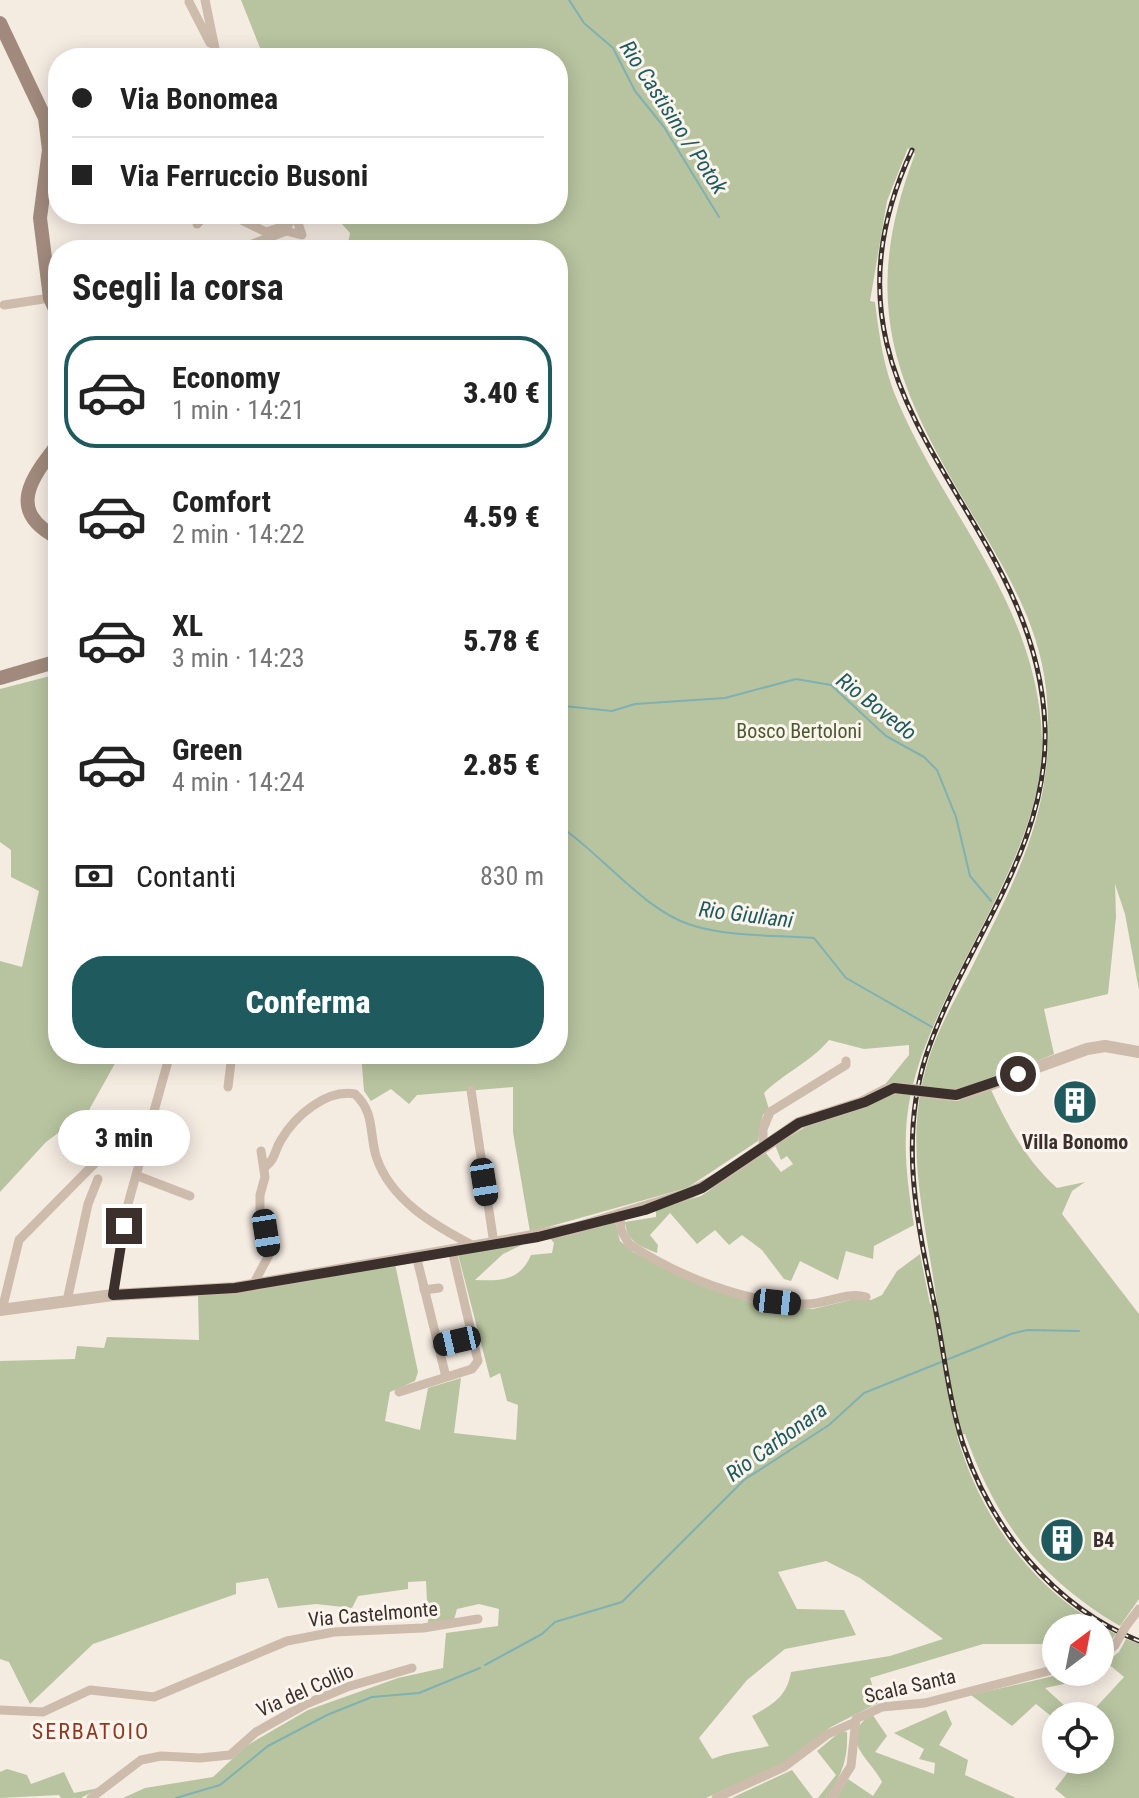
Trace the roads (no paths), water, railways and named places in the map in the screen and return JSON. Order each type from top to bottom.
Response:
[{"type":"main road","points":[[0,23],[41,108],[47,128],[48,166],[40,218],[48,282]]},
{"type":"main road","points":[[48,457],[31,478],[26,492],[36,521],[48,530]]},
{"type":"main road","points":[[0,678],[48,664]]},
{"type":"street","points":[[205,0],[214,48]]},
{"type":"street","points":[[189,2],[212,48]]},
{"type":"street","points":[[250,224],[266,232],[289,224]]},
{"type":"street","points":[[263,240],[286,231],[302,235],[298,224]]},
{"type":"street","points":[[4,305],[48,298]]},
{"type":"street","points":[[101,1157],[19,1240],[1,1310],[113,1295],[175,1294],[538,1237],[620,1216],[702,1188],[763,1144],[811,1118],[865,1102],[886,1090],[903,1088],[942,1095],[964,1094],[1096,1047],[1139,1052]]},
{"type":"street","points":[[763,1144],[763,1129],[770,1112],[846,1065],[846,1061]]},
{"type":"street","points":[[113,1295],[126,1211],[167,1064]]},
{"type":"street","points":[[228,1087],[231,1064]]},
{"type":"street","points":[[471,1090],[494,1244]]},
{"type":"street","points":[[265,1167],[274,1161],[282,1138],[325,1097],[355,1094],[372,1117],[375,1153],[388,1183],[426,1218],[474,1246]]},
{"type":"street","points":[[254,1283],[270,1253],[266,1233],[260,1225],[265,1167],[261,1151]]},
{"type":"street","points":[[138,1176],[190,1196]]},
{"type":"street","points":[[67,1301],[88,1204],[98,1179]]},
{"type":"street","points":[[620,1216],[621,1230],[629,1244],[733,1292],[795,1304],[830,1303],[857,1294],[866,1297]]},
{"type":"street","points":[[399,1392],[472,1369],[478,1361],[452,1250]]},
{"type":"street","points":[[416,1255],[446,1377]]},
{"type":"street","points":[[424,1290],[439,1288]]},
{"type":"street","points":[[437,1346],[457,1341]]},
{"type":"street","points":[[1114,1646],[1139,1609]]},
{"type":"street","name":"Via Castelmonte","points":[[0,1710],[50,1711],[90,1690],[154,1697],[287,1641],[334,1632],[423,1628],[478,1619]]},
{"type":"street","name":"Via del Collio","points":[[91,1798],[141,1760],[161,1756],[200,1758],[230,1755],[256,1732],[306,1704],[347,1687],[412,1668]]},
{"type":"street","name":"Scala Santa","points":[[831,1798],[852,1757],[853,1723],[882,1707],[925,1703],[1042,1673]]},
{"type":"street","points":[[716,1798],[771,1774],[828,1734],[853,1723]]},
{"type":"waterway","name":"Rio Castisino / Potok","points":[[569,0],[584,23],[613,48],[635,91],[664,127],[719,217]]},
{"type":"waterway","name":"Rio Bovedo","points":[[568,706],[612,711],[635,704],[725,698],[796,679],[831,685],[886,736],[924,757],[937,770],[956,817],[970,876],[991,901]]},
{"type":"waterway","name":"Rio Giuliani","points":[[568,832],[639,894],[673,918],[721,932],[814,938],[846,978],[932,1027]]},
{"type":"waterway","name":"Rio Carbonara","points":[[485,1665],[542,1634],[555,1622],[622,1602],[744,1480],[829,1425],[864,1393],[1011,1334],[1027,1330],[1079,1331]]},
{"type":"waterway","name":"Rio Carbonara","points":[[176,1798],[220,1785],[268,1746],[327,1715],[372,1697],[419,1693],[480,1668]]},
{"type":"railway","points":[[912,150],[883,239],[882,316],[900,385],[931,450],[1004,578],[1032,648],[1045,726],[1043,771],[1034,814],[1001,896],[942,1015],[926,1056],[913,1119],[917,1213],[950,1394],[975,1476],[1009,1535],[1030,1562],[1080,1608],[1139,1641]]},
{"type":"place","name":"Villa Bonomo","points":[[1075,1102]]},
{"type":"place","name":"B4","points":[[1062,1540]]},
{"type":"district","name":"SERBATOIO","points":[[91,1731]]},
{"type":"park label","name":"Bosco Bertoloni","points":[[799,731]]}]
